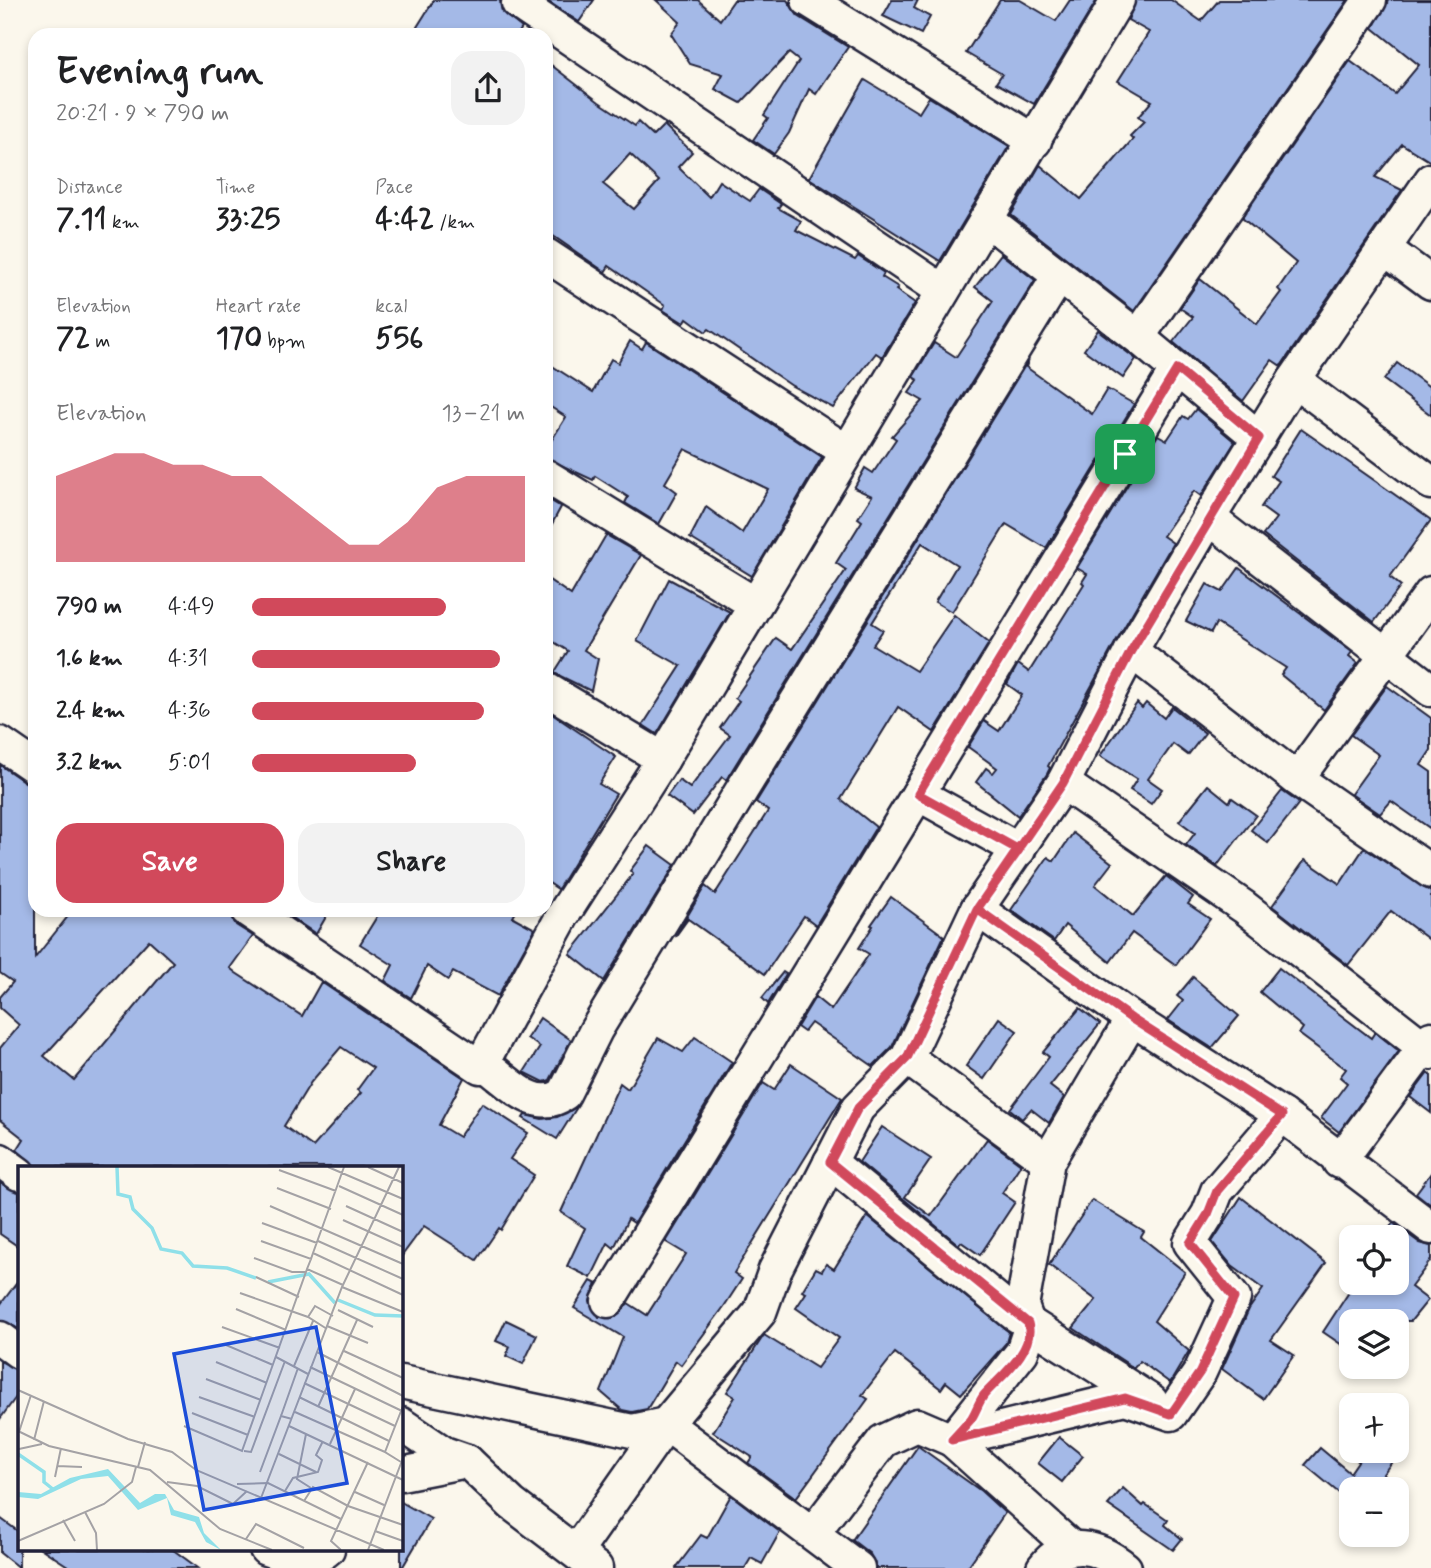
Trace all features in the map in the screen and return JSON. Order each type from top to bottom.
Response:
[{"type":"street","points":[[808,0],[1035,141]]},
{"type":"street","points":[[555,909],[663,759],[1118,0]]},
{"type":"street","points":[[1138,337],[1370,0]]},
{"type":"street","points":[[518,3],[943,291]]},
{"type":"street","points":[[402,1424],[444,1453],[467,1461],[512,1504],[586,1560],[666,1424],[760,1312],[775,1270],[858,1108],[907,1058],[977,909],[1063,783],[1131,651],[1209,518],[1294,380],[1431,180]]},
{"type":"street","points":[[986,219],[1138,337],[1259,438]]},
{"type":"street","points":[[1385,249],[1431,283]]},
{"type":"street","points":[[553,260],[846,451]]},
{"type":"street","points":[[492,1070],[531,1100],[556,1100],[564,1094],[596,1030],[1059,276]]},
{"type":"street","points":[[608,1301],[1177,369]]},
{"type":"street","points":[[1294,380],[1431,483]]},
{"type":"street","points":[[553,480],[755,604]]},
{"type":"street","points":[[1209,518],[1431,690]]},
{"type":"street","points":[[1297,779],[1431,593]]},
{"type":"street","points":[[1131,651],[1297,779],[1431,872]]},
{"type":"street","points":[[553,693],[663,759]]},
{"type":"street","points":[[0,743],[28,762]]},
{"type":"street","points":[[1063,783],[1244,907],[1428,1046],[1339,1162]]},
{"type":"street","points":[[918,794],[1019,850]]},
{"type":"street","points":[[977,909],[1132,1019],[1282,1115],[1339,1162],[1431,1228]]},
{"type":"street","points":[[257,917],[480,1067],[551,917]]},
{"type":"street","points":[[952,1440],[972,1418],[987,1392],[1011,1369],[1022,1352],[1030,1328],[1022,1306],[1048,1161],[1132,1019]]},
{"type":"street","points":[[907,1058],[1048,1161]]},
{"type":"street","points":[[1171,1414],[1200,1372],[1234,1298],[1190,1243],[1208,1214],[1217,1191],[1282,1115]]},
{"type":"street","points":[[0,1160],[18,1173]]},
{"type":"street","points":[[830,1162],[1028,1323],[1171,1414]]},
{"type":"street","points":[[0,1338],[18,1351]]},
{"type":"street","points":[[402,1382],[632,1431],[666,1424],[858,1568]]},
{"type":"street","points":[[952,1440],[1125,1398],[1171,1414]]},
{"type":"street","points":[[813,1533],[883,1441],[917,1425],[952,1440],[1072,1548]]},
{"type":"street","points":[[402,1474],[467,1461]]},
{"type":"street","points":[[1042,1568],[1054,1553],[1072,1548],[1094,1549],[1125,1568]]},
{"type":"street","points":[[269,1550],[291,1558],[310,1557],[326,1550]]},
{"type":"building","points":[[434,0],[500,0],[502,12],[522,28],[416,28]]},
{"type":"building","points":[[546,0],[594,0],[579,22]]},
{"type":"building","points":[[656,0],[698,0],[720,20],[734,0],[787,0],[798,16],[848,47],[816,94],[809,89],[789,133],[774,154],[753,140],[768,118],[764,115],[799,61],[789,53],[741,103],[715,89],[723,74],[690,64],[671,34],[680,22]]},
{"type":"building","points":[[892,0],[918,0],[914,8],[930,17],[921,34],[883,16]]},
{"type":"building","points":[[1000,0],[1020,0],[1056,21],[1070,0],[1097,0],[1034,104],[996,83],[1002,74],[966,53]]},
{"type":"building","points":[[1136,0],[1171,0],[1201,21],[1219,0],[1348,0],[1134,311],[1011,215],[1040,165],[1081,199],[1133,139],[1130,136],[1144,122],[1138,117],[1152,101],[1118,81],[1149,32],[1128,20]]},
{"type":"building","points":[[1388,0],[1431,0],[1431,162],[1402,144],[1375,177],[1402,190],[1281,366],[1272,360],[1243,401],[1173,342],[1193,317],[1180,308],[1200,279],[1257,324],[1281,292],[1278,289],[1296,263],[1242,218],[1350,61],[1395,94],[1419,65],[1373,28]]},
{"type":"building","points":[[553,66],[599,102],[635,126],[638,122],[653,136],[664,125],[692,152],[678,167],[709,197],[719,181],[750,201],[759,189],[781,204],[778,208],[801,221],[796,230],[855,260],[858,256],[884,273],[882,277],[915,303],[882,357],[876,353],[833,408],[792,386],[709,329],[706,332],[687,318],[684,323],[663,310],[665,305],[609,266],[605,272],[553,236]],"holes":[[[630,154],[659,181],[634,209],[603,184]]]},
{"type":"building","points":[[865,80],[919,113],[929,97],[1009,146],[940,261],[809,178]]},
{"type":"building","points":[[1001,254],[1035,280],[726,780],[722,777],[693,815],[667,796],[679,780],[690,788],[730,735],[720,728],[739,701],[735,698],[776,638],[792,649],[846,570],[836,563],[862,521],[858,518],[872,496],[854,488],[865,468],[873,473],[896,439],[892,436],[923,401],[909,393],[918,380],[913,377],[934,343],[956,357],[993,301],[975,287]]},
{"type":"building","points":[[1098,330],[1136,359],[1123,378],[1084,350]]},
{"type":"building","points":[[630,341],[642,349],[646,342],[822,457],[752,576],[690,538],[706,507],[742,533],[768,489],[685,449],[665,483],[677,492],[659,524],[625,503],[628,497],[595,476],[593,480],[553,461],[553,438],[566,417],[553,409],[553,366],[593,392],[611,359],[618,363]]},
{"type":"building","points":[[1029,359],[1026,367],[1092,414],[1107,389],[1134,404],[1046,548],[1006,524],[952,612],[935,602],[957,565],[922,543],[872,623],[883,630],[873,645],[916,671],[954,615],[989,643],[934,732],[898,707],[841,799],[876,827],[816,925],[804,916],[765,974],[688,919],[675,937],[705,886],[715,894],[768,811],[756,802]]},
{"type":"building","points":[[1397,363],[1431,388],[1431,415],[1384,380]]},
{"type":"building","points":[[1196,409],[1235,442],[1201,496],[1194,491],[1163,536],[1173,543],[1115,643],[1048,766],[1050,768],[1047,774],[1018,816],[976,782],[986,768],[993,773],[997,768],[968,747],[984,721],[999,731],[1022,695],[1007,684],[1018,664],[1029,672],[1084,584],[1082,582],[1087,574],[1077,568],[1158,435],[1167,440],[1183,416],[1188,419]]},
{"type":"building","points":[[1301,429],[1431,520],[1390,577],[1401,586],[1374,622],[1263,535],[1276,518],[1261,507],[1279,481],[1271,476]]},
{"type":"building","points":[[553,502],[561,507],[553,522]]},
{"type":"building","points":[[606,535],[641,555],[584,650],[598,659],[591,691],[554,673],[568,651],[553,641],[553,583],[571,595]]},
{"type":"building","points":[[1239,568],[1352,652],[1349,656],[1358,663],[1324,710],[1281,675],[1286,668],[1216,623],[1211,633],[1186,621],[1207,584],[1222,592]]},
{"type":"building","points":[[669,579],[730,612],[657,734],[643,725],[681,666],[637,641]]},
{"type":"building","points":[[1387,686],[1431,718],[1431,750],[1421,765],[1431,772],[1431,829],[1391,801],[1380,814],[1351,794],[1379,755],[1351,735]]},
{"type":"building","points":[[1137,703],[1142,708],[1146,703],[1164,718],[1172,707],[1205,733],[1188,755],[1173,744],[1148,779],[1162,789],[1151,804],[1130,790],[1137,779],[1100,756]]},
{"type":"building","points":[[553,715],[616,757],[599,784],[616,794],[558,889],[553,886]]},
{"type":"building","points":[[0,765],[28,783],[28,917],[35,917],[35,958],[67,917],[232,917],[236,925],[253,936],[230,968],[302,1016],[321,982],[464,1078],[439,1125],[459,1137],[482,1103],[528,1133],[510,1159],[534,1175],[501,1230],[499,1228],[477,1260],[424,1226],[402,1256],[402,1166],[35,1166],[17,1150],[24,1139],[0,1120],[0,1048],[19,1025],[0,1008],[0,997],[13,982],[0,973]],"holes":[[[149,940],[173,962],[74,1080],[44,1056]],[[341,1047],[373,1068],[357,1090],[361,1093],[313,1147],[284,1126],[311,1082]]]},
{"type":"building","points":[[1208,785],[1229,802],[1232,798],[1256,815],[1217,866],[1186,845],[1195,833],[1179,821]]},
{"type":"building","points":[[1282,791],[1299,803],[1268,843],[1251,830]]},
{"type":"building","points":[[1073,833],[1112,863],[1095,885],[1133,916],[1166,876],[1193,897],[1188,904],[1210,919],[1176,965],[1132,933],[1110,962],[1065,925],[1054,941],[1011,910],[1048,857],[1054,861]]},
{"type":"building","points":[[649,846],[675,865],[604,981],[570,954],[633,874],[630,871]]},
{"type":"building","points":[[1364,848],[1431,892],[1431,941],[1391,911],[1348,965],[1272,906],[1305,860],[1340,884]]},
{"type":"building","points":[[891,897],[944,936],[892,1047],[873,1066],[811,1023],[804,1032],[797,1027],[815,997],[831,1010],[869,954],[859,948]]},
{"type":"building","points":[[290,917],[326,917],[316,934]]},
{"type":"building","points":[[377,917],[513,917],[535,929],[498,996],[453,972],[448,980],[427,966],[411,998],[385,981],[393,965],[360,944]]},
{"type":"building","points":[[1279,968],[1371,1038],[1375,1032],[1399,1051],[1339,1132],[1321,1118],[1347,1083],[1340,1077],[1346,1069],[1299,1034],[1303,1028],[1260,992]]},
{"type":"building","points":[[783,972],[786,974],[768,1004],[762,998]]},
{"type":"building","points":[[1193,977],[1239,1016],[1212,1048],[1168,1020],[1183,1001],[1177,996]]},
{"type":"building","points":[[1080,1008],[1100,1024],[1050,1086],[1064,1097],[1049,1123],[1031,1109],[1022,1119],[1010,1109],[1049,1057],[1043,1052]]},
{"type":"building","points":[[540,1018],[571,1040],[550,1080],[544,1082],[524,1072],[540,1047],[527,1038]]},
{"type":"building","points":[[999,1018],[1017,1031],[984,1079],[966,1066]]},
{"type":"building","points":[[695,1037],[732,1062],[634,1223],[628,1219],[614,1248],[608,1243],[591,1278],[567,1266],[585,1228],[561,1212],[620,1083],[628,1089],[658,1038],[683,1052]]},
{"type":"building","points":[[791,1064],[842,1098],[734,1273],[742,1279],[723,1308],[681,1365],[676,1361],[647,1409],[632,1412],[622,1410],[601,1392],[623,1337],[574,1308],[591,1281],[597,1284],[590,1301],[599,1317],[616,1317],[628,1303],[647,1315],[686,1254],[666,1242],[763,1083],[774,1090]]},
{"type":"building","points":[[1428,1073],[1431,1075],[1431,1113],[1410,1097]]},
{"type":"building","points":[[579,1104],[557,1139],[523,1118],[525,1115],[542,1119],[557,1117]]},
{"type":"building","points":[[882,1127],[931,1159],[905,1197],[931,1216],[987,1139],[1021,1164],[1002,1193],[1015,1202],[980,1255],[961,1242],[959,1245],[859,1162]]},
{"type":"building","points":[[1431,1173],[1431,1205],[1416,1193]]},
{"type":"building","points":[[0,1183],[18,1192],[18,1246],[0,1234]]},
{"type":"building","points":[[1241,1197],[1326,1263],[1271,1340],[1294,1355],[1263,1399],[1222,1369],[1249,1309],[1263,1289],[1232,1266],[1212,1242]]},
{"type":"building","points":[[1092,1200],[1144,1232],[1141,1237],[1185,1272],[1154,1321],[1189,1351],[1170,1383],[1140,1361],[1134,1368],[1073,1328],[1096,1300],[1049,1265]]},
{"type":"building","points":[[867,1216],[1009,1332],[1006,1343],[961,1394],[946,1382],[941,1389],[895,1353],[862,1395],[868,1399],[796,1498],[748,1463],[752,1457],[713,1432],[735,1397],[727,1392],[764,1335],[817,1368],[839,1338],[796,1308],[806,1293],[802,1291],[816,1268],[822,1271],[826,1264],[834,1269]]},
{"type":"building","points":[[1409,1235],[1420,1243],[1431,1246],[1431,1260],[1411,1287],[1428,1300],[1411,1321],[1409,1309],[1339,1309],[1339,1343],[1323,1332],[1347,1295],[1409,1295]]},
{"type":"building","points":[[18,1281],[18,1329],[0,1320],[0,1305]]},
{"type":"building","points":[[506,1320],[537,1335],[523,1364],[506,1356],[510,1347],[496,1341]]},
{"type":"building","points":[[0,1361],[18,1370],[18,1394],[0,1419]]},
{"type":"building","points":[[1059,1437],[1083,1456],[1062,1482],[1038,1463]]},
{"type":"building","points":[[918,1446],[981,1491],[1005,1513],[967,1568],[876,1568],[870,1554],[852,1540]]},
{"type":"building","points":[[1320,1448],[1350,1473],[1357,1463],[1391,1463],[1383,1474],[1387,1477],[1339,1477],[1339,1493],[1305,1465]]},
{"type":"building","points":[[1123,1488],[1143,1506],[1145,1504],[1168,1520],[1165,1525],[1182,1539],[1173,1550],[1108,1505]]},
{"type":"building","points":[[731,1495],[780,1532],[762,1564],[751,1558],[745,1568],[676,1568],[701,1535],[707,1538]]},
{"type":"building","points":[[402,1503],[431,1519],[401,1568],[402,1550]]},
{"type":"building","points":[[0,1518],[18,1531],[19,1568],[0,1553]]},
{"type":"building","points":[[44,1550],[173,1550],[198,1568],[71,1568]]},
{"type":"route","points":[[1125,454],[918,794],[1019,850],[977,909],[907,1058],[858,1108],[830,1162],[1028,1323],[1030,1328],[1022,1352],[1011,1369],[987,1392],[972,1418],[952,1440],[978,1436],[997,1427],[1005,1428],[1125,1398],[1171,1414],[1200,1372],[1234,1298],[1190,1243],[1208,1214],[1217,1191],[1282,1115],[1132,1019],[977,909],[997,878],[1019,850],[1063,783],[1131,651],[1259,438],[1177,369],[1125,454]]}]
